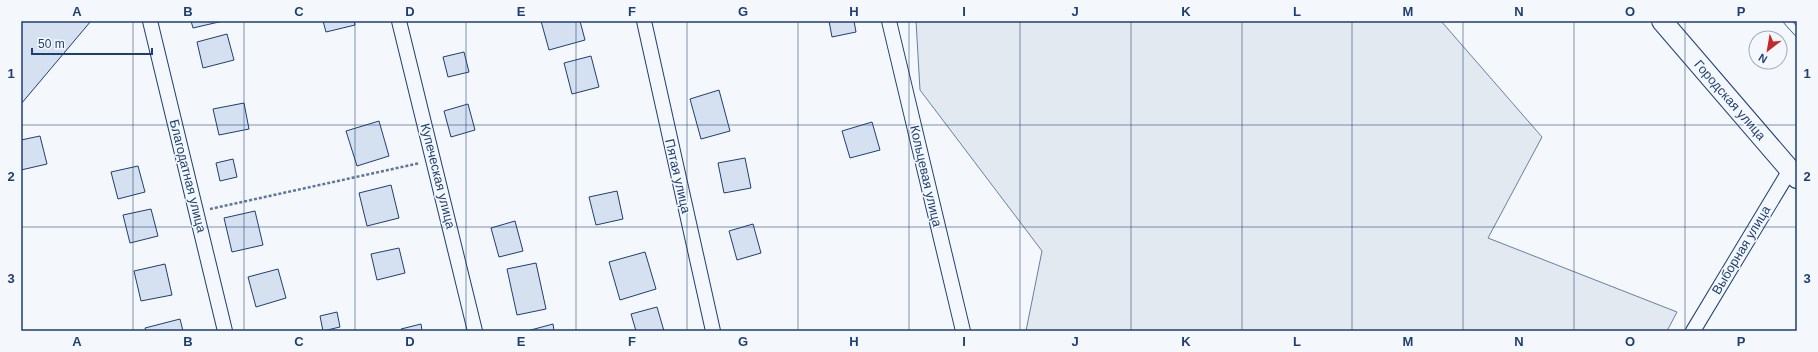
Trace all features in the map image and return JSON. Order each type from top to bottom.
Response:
[{"type":"street","name":"Благодатная улица","points":[[150,21],[225,331]]},
{"type":"street","name":"Купеческая улица","points":[[399,21],[475,331]]},
{"type":"street","name":"Пятая улица","points":[[644,21],[713,331]]},
{"type":"street","name":"Кольцевая улица","points":[[889,21],[963,331]]},
{"type":"street","name":"Городская улица","points":[[1662,21],[1794,174]]},
{"type":"street","name":"Выборная улица","points":[[1693,331],[1794,174]]},
{"type":"lane","points":[[1787,21],[1797,32]]},
{"type":"path","points":[[196,212],[434,160]]},
{"type":"shaded area","points":[[916,21],[1441,21],[1542,137],[1488,238],[1677,312],[1667,331],[1026,331],[1042,251],[920,90]]},
{"type":"building","points":[[21,21],[91,21],[21,104]]},
{"type":"building","points":[[191,21],[223,21],[193,28]]},
{"type":"building","points":[[323,21],[354,21],[355,25],[326,32]]},
{"type":"building","points":[[541,21],[580,21],[585,40],[549,50]]},
{"type":"building","points":[[829,21],[854,21],[856,32],[832,37]]},
{"type":"building","points":[[227,34],[234,60],[203,68],[197,42]]},
{"type":"building","points":[[464,52],[469,72],[448,77],[443,57]]},
{"type":"building","points":[[591,56],[599,87],[572,94],[564,63]]},
{"type":"building","points":[[719,90],[730,131],[701,139],[690,99]]},
{"type":"building","points":[[244,103],[249,129],[219,135],[213,109]]},
{"type":"building","points":[[468,104],[475,130],[451,137],[444,111]]},
{"type":"building","points":[[379,121],[389,156],[357,166],[346,131]]},
{"type":"building","points":[[872,122],[880,150],[850,158],[842,131]]},
{"type":"building","points":[[40,136],[47,164],[21,170],[21,140]]},
{"type":"building","points":[[745,158],[751,188],[724,193],[718,163]]},
{"type":"building","points":[[233,159],[237,177],[220,181],[216,163]]},
{"type":"building","points":[[138,166],[145,192],[118,199],[111,172]]},
{"type":"building","points":[[391,185],[399,218],[367,226],[359,193]]},
{"type":"building","points":[[617,191],[623,219],[596,225],[589,197]]},
{"type":"building","points":[[151,209],[158,236],[130,243],[123,215]]},
{"type":"building","points":[[255,211],[263,245],[232,252],[224,218]]},
{"type":"building","points":[[515,221],[523,251],[499,257],[491,228]]},
{"type":"building","points":[[753,224],[761,253],[737,260],[729,231]]},
{"type":"building","points":[[399,248],[405,273],[377,280],[371,254]]},
{"type":"building","points":[[645,252],[656,289],[620,300],[609,262]]},
{"type":"building","points":[[536,263],[546,309],[517,315],[507,269]]},
{"type":"building","points":[[165,264],[172,295],[141,301],[134,271]]},
{"type":"building","points":[[278,269],[286,298],[256,307],[248,277]]},
{"type":"building","points":[[657,307],[664,331],[636,331],[631,314]]},
{"type":"building","points":[[337,312],[340,327],[323,331],[320,316]]},
{"type":"building","points":[[180,319],[183,331],[146,331],[145,328]]},
{"type":"building","points":[[421,324],[422,331],[402,331],[401,329]]},
{"type":"building","points":[[553,324],[554,331],[527,331]]}]
